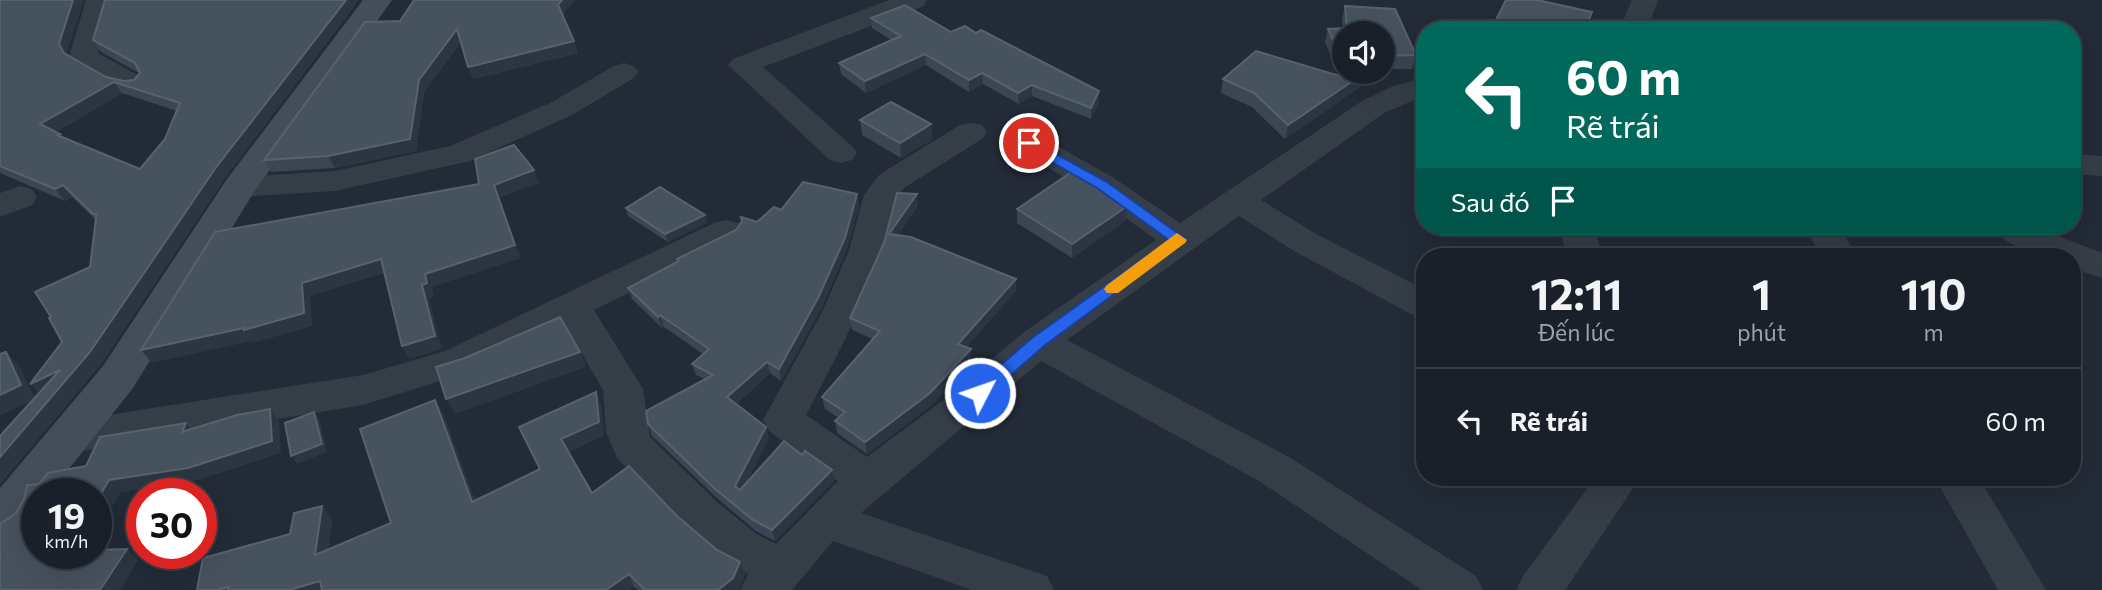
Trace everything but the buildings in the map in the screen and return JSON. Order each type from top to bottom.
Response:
[{"type":"street","points":[[99,0],[83,56],[131,83]]},
{"type":"street","points":[[0,521],[118,377],[239,187],[378,0]]},
{"type":"street","points":[[841,153],[743,65],[914,0]]},
{"type":"street","points":[[1637,21],[1646,0]]},
{"type":"street","points":[[239,187],[335,181],[459,154],[561,109],[624,72]]},
{"type":"street","points":[[573,307],[623,389],[627,432],[632,446],[773,580],[825,520],[869,480],[960,410],[1038,342],[1373,107],[1416,90]]},
{"type":"street","points":[[869,480],[783,420],[842,310],[867,250],[881,195],[892,181],[971,132]]},
{"type":"street","points":[[1029,143],[1102,185],[1180,240]]},
{"type":"street","points":[[2081,165],[2102,166]]},
{"type":"street","points":[[1238,200],[1306,243],[1416,301]]},
{"type":"street","points":[[70,437],[363,390],[458,361],[726,231]]},
{"type":"street","points":[[2022,235],[2057,248]]},
{"type":"street","points":[[2081,257],[2102,265]]},
{"type":"street","points":[[1038,342],[1275,469],[1460,590]]},
{"type":"street","points":[[1539,590],[1613,486]]},
{"type":"street","points":[[1961,486],[2023,590]]},
{"type":"street","points":[[825,520],[1031,590]]},
{"type":"slow traffic","points":[[1112,289],[1180,240],[1177,238]]},
{"type":"route","points":[[980,393],[1038,342],[1180,240],[1102,185],[1029,143]]}]
